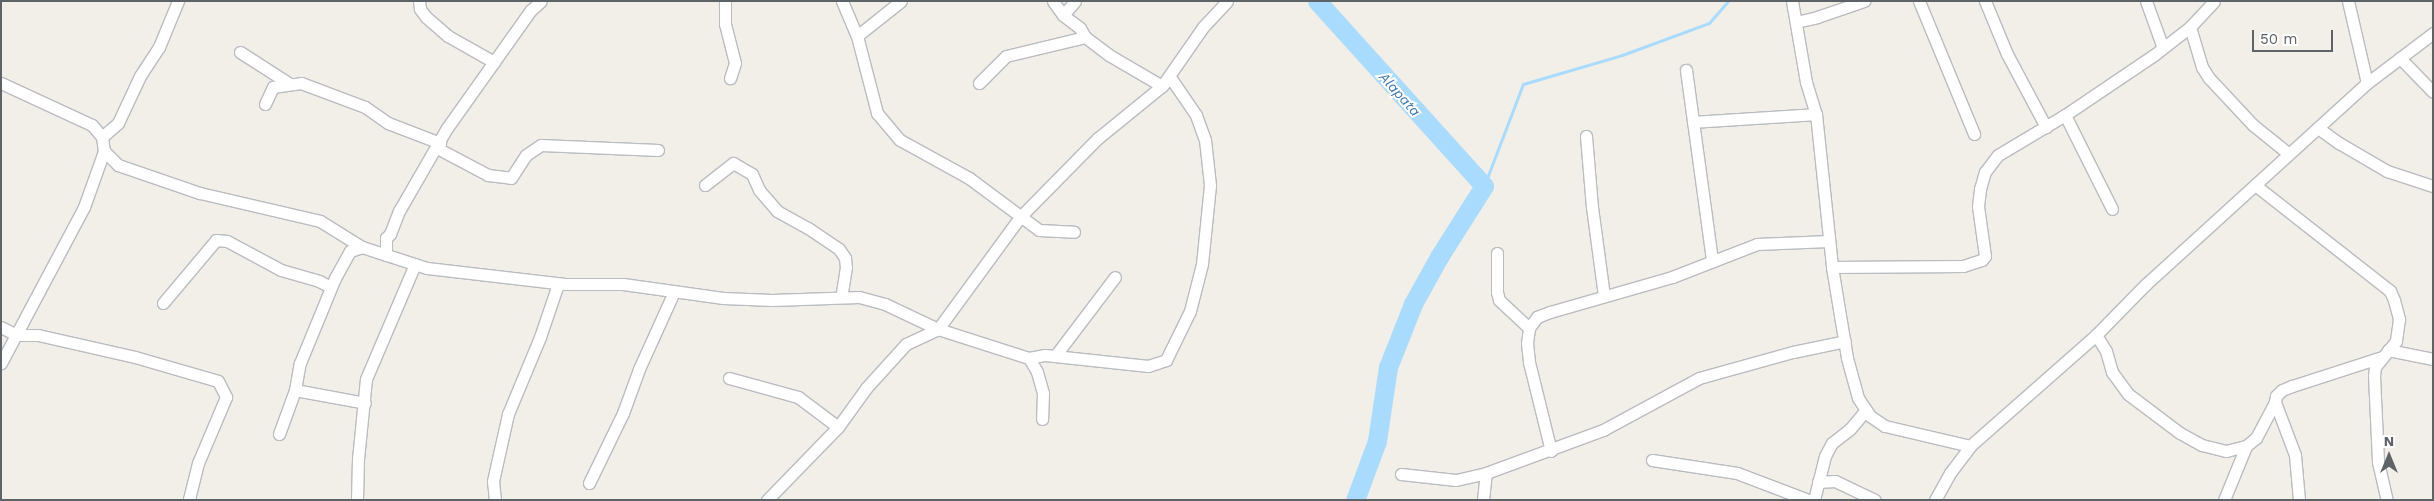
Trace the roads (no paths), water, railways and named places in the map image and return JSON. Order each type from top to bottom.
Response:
[{"type":"street","points":[[102,137],[118,123],[140,76],[159,47],[178,1]]},
{"type":"street","points":[[419,1],[420,10],[448,36],[494,62]]},
{"type":"street","points":[[386,255],[386,238],[390,234],[399,211],[439,145],[468,98],[531,10],[541,1]]},
{"type":"street","points":[[725,1],[725,24],[735,63],[730,78]]},
{"type":"street","points":[[842,1],[857,36],[877,113],[900,140],[969,178],[1039,230],[1074,232]]},
{"type":"street","points":[[857,36],[901,1]]},
{"type":"street","points":[[1053,1],[1063,15],[1080,28],[1085,37],[1109,55],[1162,86]]},
{"type":"street","points":[[1063,15],[1075,1]]},
{"type":"street","points":[[1162,86],[1203,27],[1227,1]]},
{"type":"street","points":[[1792,1],[1806,82],[1816,114],[1832,267],[1855,390],[1870,416],[1885,426],[1970,446]]},
{"type":"street","points":[[1796,22],[1817,18],[1864,1]]},
{"type":"street","points":[[1918,1],[1974,134]]},
{"type":"street","points":[[1985,1],[2007,54],[2046,127]]},
{"type":"street","points":[[2146,1],[2163,48]]},
{"type":"street","points":[[1832,267],[1963,266],[1982,260],[1985,256],[1978,206],[1986,172],[1998,155],[2065,115],[2163,48],[2190,27],[2214,1]]},
{"type":"street","points":[[2348,1],[2367,83]]},
{"type":"street","points":[[2190,27],[2202,67],[2209,78],[2253,124],[2289,154]]},
{"type":"street","points":[[1935,500],[1950,473],[1970,446],[2096,335],[2146,284],[2367,83],[2433,34]]},
{"type":"street","points":[[979,83],[1006,56],[1085,37]]},
{"type":"street","points":[[240,52],[290,84]]},
{"type":"street","points":[[2400,58],[2433,92]]},
{"type":"street","points":[[1686,70],[1712,261]]},
{"type":"street","points":[[495,500],[493,481],[508,414],[540,337],[558,284],[579,286],[623,284],[723,298],[772,300],[859,297],[885,304],[938,328],[1030,358],[1045,355],[1148,366],[1166,360],[1190,311],[1202,264],[1210,185],[1205,140],[1196,115],[1170,76],[1162,86],[1098,138],[1020,217],[938,328],[906,344],[867,387],[838,427],[768,500]]},
{"type":"street","points":[[1,83],[92,125],[102,137],[104,151],[84,207],[1,363]]},
{"type":"street","points":[[265,104],[273,87],[301,83],[365,107],[388,123],[439,145],[488,175],[511,178],[526,155],[541,145],[658,150]]},
{"type":"street","points":[[1693,122],[1816,114]]},
{"type":"street","points":[[2065,115],[2112,209]]},
{"type":"street","points":[[2318,128],[2339,143],[2387,171],[2433,186]]},
{"type":"street","points":[[1586,136],[1592,207],[1604,296]]},
{"type":"street","points":[[104,151],[118,165],[200,193],[320,221],[362,247],[427,268],[579,286]]},
{"type":"street","points":[[705,184],[733,163],[752,174],[759,190],[777,211],[808,228],[839,249],[845,258],[846,267],[841,298]]},
{"type":"street","points":[[2255,185],[2390,291],[2399,319],[2399,332],[2396,341],[2375,367],[2374,376],[2374,412],[2378,462],[2387,500]]},
{"type":"street","points":[[163,303],[216,240],[236,245],[281,270],[319,280],[331,287]]},
{"type":"street","points":[[1551,451],[1529,362],[1527,343],[1530,328],[1537,318],[1550,312],[1672,277],[1757,244],[1829,241]]},
{"type":"street","points":[[279,434],[296,390],[300,363],[331,287],[350,251],[362,247]]},
{"type":"street","points":[[1497,253],[1497,292],[1499,300],[1530,328]]},
{"type":"street","points":[[357,500],[358,459],[366,379],[415,264]]},
{"type":"street","points":[[1055,356],[1115,277]]},
{"type":"street","points":[[589,483],[623,413],[639,369],[674,292]]},
{"type":"street","points":[[1,328],[16,335],[38,335],[135,357],[218,381],[226,397],[198,463],[189,500]]},
{"type":"street","points":[[2096,335],[2106,351],[2112,372],[2128,394],[2180,433],[2202,445],[2226,451],[2246,446],[2256,438],[2280,392],[2292,386],[2385,354],[2433,359]]},
{"type":"street","points":[[1401,474],[1456,480],[1486,473],[1551,451],[1603,430],[1699,378],[1793,352],[1845,341]]},
{"type":"street","points":[[1030,358],[1037,372],[1043,394],[1042,419]]},
{"type":"street","points":[[729,378],[798,397],[838,427]]},
{"type":"street","points":[[296,390],[365,403]]},
{"type":"street","points":[[2274,402],[2295,455],[2299,500]]},
{"type":"street","points":[[1814,500],[1825,456],[1832,443],[1850,429],[1866,410]]},
{"type":"street","points":[[2224,500],[2246,446]]},
{"type":"street","points":[[1652,460],[1737,473],[1808,500]]},
{"type":"street","points":[[1484,500],[1486,473]]},
{"type":"street","points":[[1818,482],[1835,481],[1842,483],[1875,500]]},
{"type":"waterway","name":"Alapata","points":[[1317,1],[1484,186],[1439,257],[1413,304],[1388,367],[1377,441],[1355,500]]},
{"type":"waterway","points":[[1484,186],[1523,84],[1622,55],[1709,23],[1728,1]]}]
